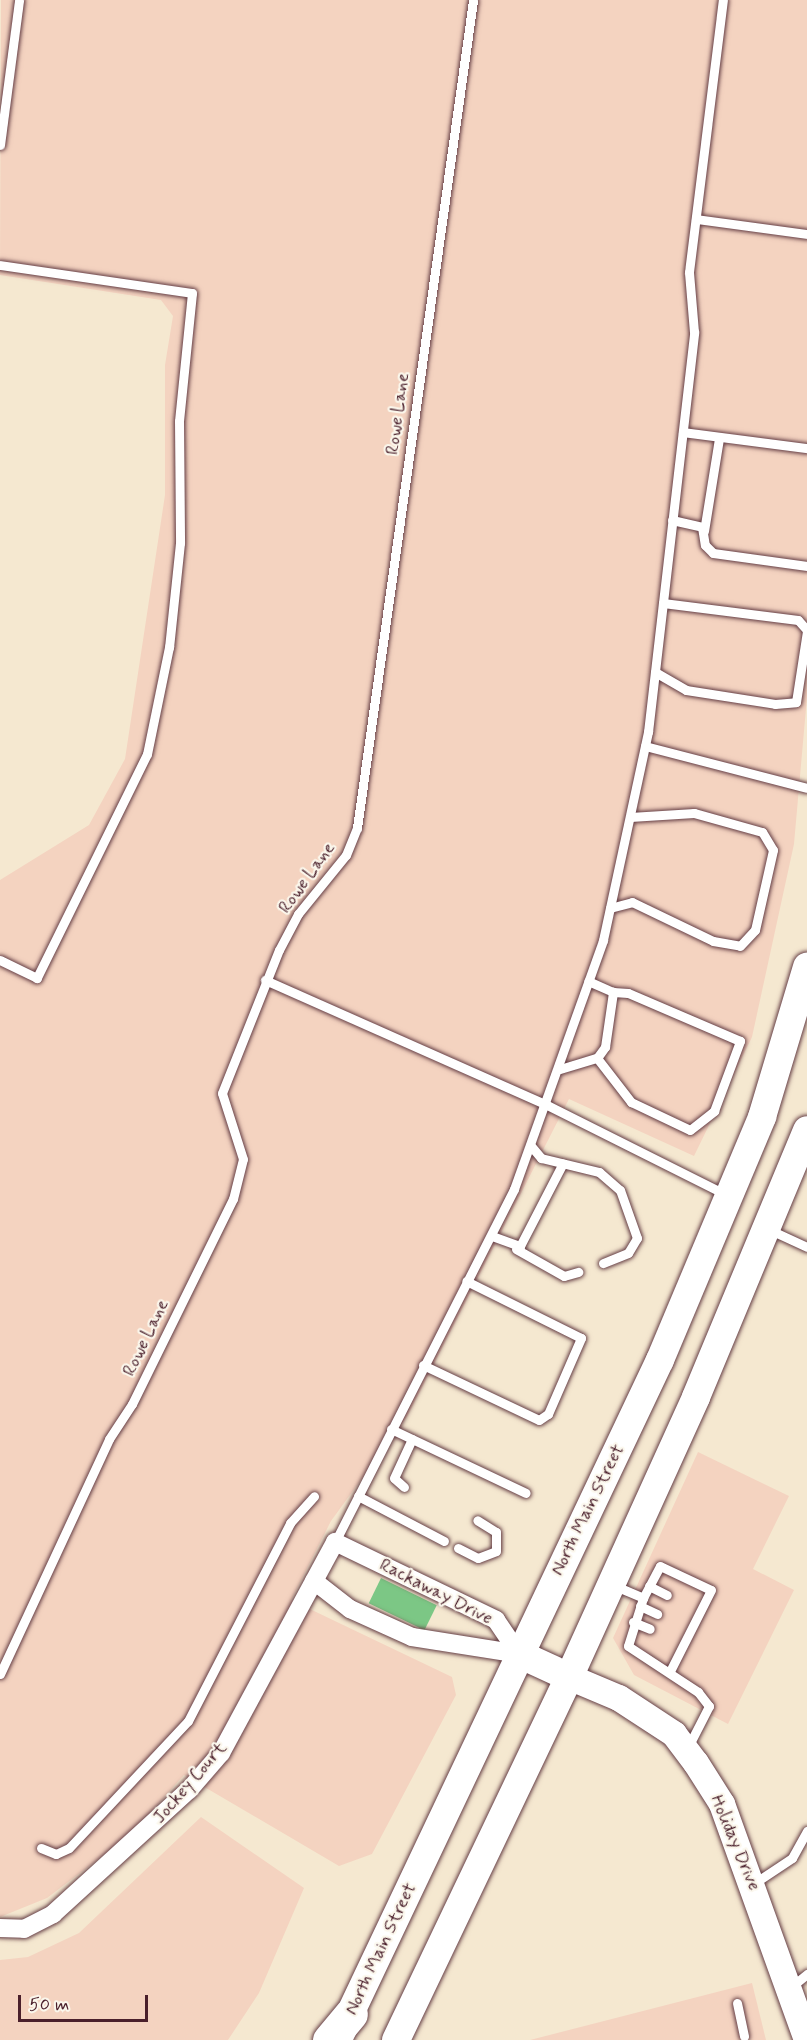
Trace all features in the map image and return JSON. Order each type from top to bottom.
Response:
[{"type":"highway","points":[[329,2040],[344,2027]]},
{"type":"main road","name":"North Main Street","points":[[344,2027],[660,1360],[762,1117],[807,967]]},
{"type":"main road","points":[[396,2040],[569,1677],[768,1229],[807,1130]]},
{"type":"main road","points":[[519,1654],[569,1677]]},
{"type":"main road","name":"Holiday Drive","points":[[569,1677],[620,1698],[674,1734],[687,1749],[722,1804],[753,1884],[799,1980],[807,2040]]},
{"type":"street","name":"Rackaway Drive","points":[[335,1542],[496,1620],[519,1654]]},
{"type":"street","name":"Jockey Court","points":[[0,1928],[24,1929],[85,1891],[189,1790],[221,1753],[335,1542]]},
{"type":"street","name":"Rackaway Drive","points":[[314,1581],[350,1608],[412,1637],[519,1654]]},
{"type":"lane","points":[[0,145],[19,0]]},
{"type":"lane","name":"Rowe Lane","points":[[0,1674],[109,1439],[132,1404],[233,1199],[243,1159],[222,1093],[265,980],[298,914],[346,855],[357,828],[473,0]]},
{"type":"lane","points":[[335,1542],[466,1281],[492,1236],[531,1146],[560,1069],[610,908],[645,746],[655,672],[694,332],[689,272],[723,0]]},
{"type":"lane","points":[[696,219],[807,235]]},
{"type":"lane","points":[[0,265],[192,293],[178,421],[180,543],[169,647],[147,754],[37,978],[0,960]]},
{"type":"lane","points":[[683,432],[807,448]]},
{"type":"lane","points":[[719,438],[704,531],[705,545],[713,552],[807,566]]},
{"type":"lane","points":[[672,520],[697,523],[704,531]]},
{"type":"lane","points":[[655,672],[686,690],[775,704],[796,702],[807,631],[798,620],[663,603]]},
{"type":"lane","points":[[645,746],[807,788]]},
{"type":"lane","points":[[610,908],[623,901],[640,904],[713,941],[740,946],[755,930],[773,850],[762,832],[694,813],[654,820],[630,817]]},
{"type":"lane","points":[[265,980],[547,1105],[729,1196]]},
{"type":"lane","points":[[588,981],[613,992],[627,993],[740,1041],[714,1111],[690,1130],[631,1102],[597,1058]]},
{"type":"lane","points":[[560,1069],[597,1058],[605,1047],[613,992]]},
{"type":"lane","points":[[531,1146],[541,1158],[584,1166],[613,1181],[629,1210],[636,1229],[633,1247],[603,1263]]},
{"type":"lane","points":[[516,1248],[563,1163]]},
{"type":"lane","points":[[768,1229],[807,1247]]},
{"type":"lane","points":[[492,1236],[564,1276],[578,1272]]},
{"type":"lane","points":[[423,1365],[539,1420],[548,1413],[580,1338],[466,1281]]},
{"type":"lane","points":[[391,1429],[526,1493]]},
{"type":"lane","points":[[404,1487],[394,1478],[412,1439]]},
{"type":"lane","points":[[358,1496],[444,1541]]},
{"type":"lane","points":[[41,1848],[56,1854],[94,1825],[188,1721],[290,1522],[314,1497]]},
{"type":"lane","points":[[458,1548],[478,1558],[496,1551],[496,1532],[477,1520]]},
{"type":"lane","points":[[670,1671],[687,1627],[697,1608],[711,1590],[660,1566],[641,1602],[633,1622],[628,1646],[670,1671],[709,1706],[708,1718],[687,1749]]},
{"type":"lane","points":[[611,1584],[657,1614]]},
{"type":"lane","points":[[649,1586],[667,1595]]},
{"type":"lane","points":[[633,1622],[650,1629]]},
{"type":"lane","points":[[753,1884],[792,1858],[807,1831]]},
{"type":"lane","points":[[737,2003],[744,2036]]},
{"type":"shaded area","points":[[1,0],[807,0],[807,697],[794,844],[752,1037],[694,1156],[569,1099],[408,1415],[331,1521],[291,1600],[452,1677],[456,1695],[372,1854],[339,1866],[184,1775],[130,1835],[47,1898],[0,1917],[0,880],[89,825],[125,759],[165,495],[165,365],[173,316],[161,300],[0,275]]},
{"type":"shaded area","points":[[698,1452],[789,1496],[753,1569],[794,1590],[728,1724],[634,1675],[613,1638]]},
{"type":"shaded area","points":[[201,1817],[304,1888],[259,1993],[228,2040],[0,2040],[0,1960],[28,1957],[79,1933]]},
{"type":"shaded area","points":[[752,1983],[766,2040],[530,2040]]},
{"type":"green space","points":[[381,1578],[437,1605],[424,1630],[369,1603]]}]
